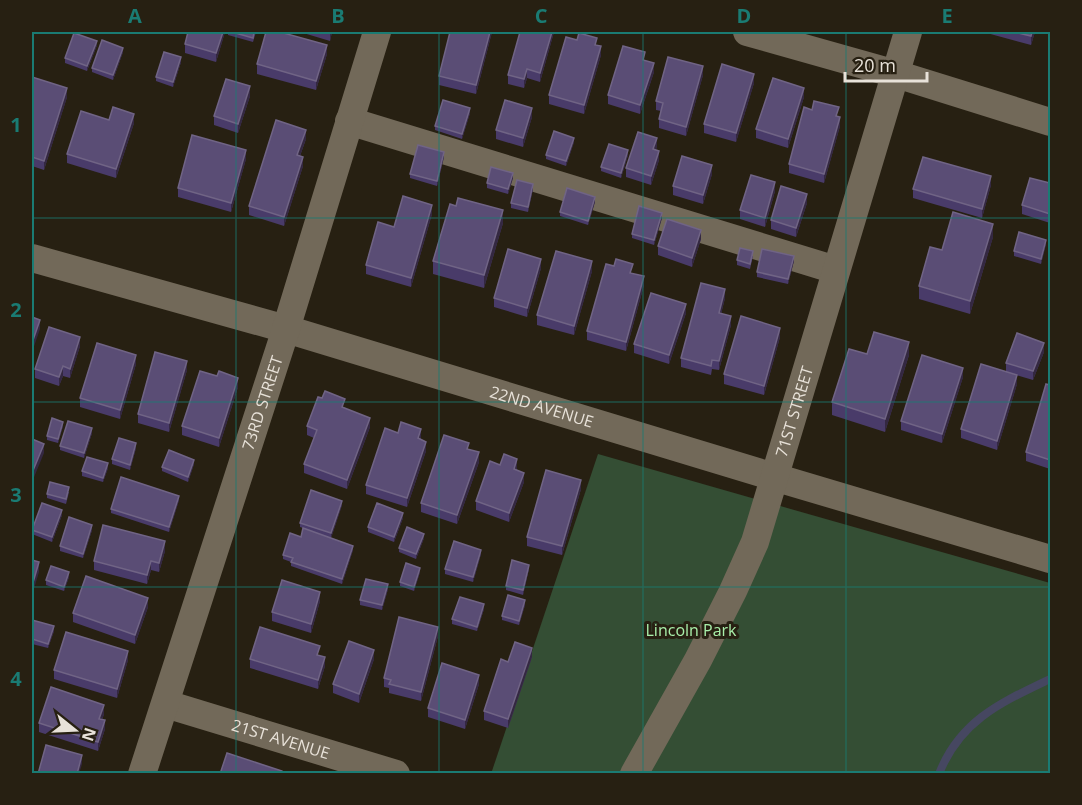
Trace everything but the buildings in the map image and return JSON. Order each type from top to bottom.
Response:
[{"type":"street","name":"73RD STREET","points":[[142,774],[286,329],[377,32]]},
{"type":"street","points":[[747,32],[896,74],[1050,122]]},
{"type":"street","name":"71ST STREET","points":[[634,774],[734,591],[755,542],[908,32]]},
{"type":"street","points":[[350,121],[837,270]]},
{"type":"street","name":"22ND AVENUE","points":[[32,258],[286,329],[1050,559]]},
{"type":"street","name":"21ST AVENUE","points":[[165,704],[396,774]]},
{"type":"green space","name":"Lincoln Park","points":[[598,454],[1050,583],[1050,773],[491,774]]},
{"type":"waterway","points":[[939,774],[948,755],[971,726],[999,705],[1050,679]]}]
